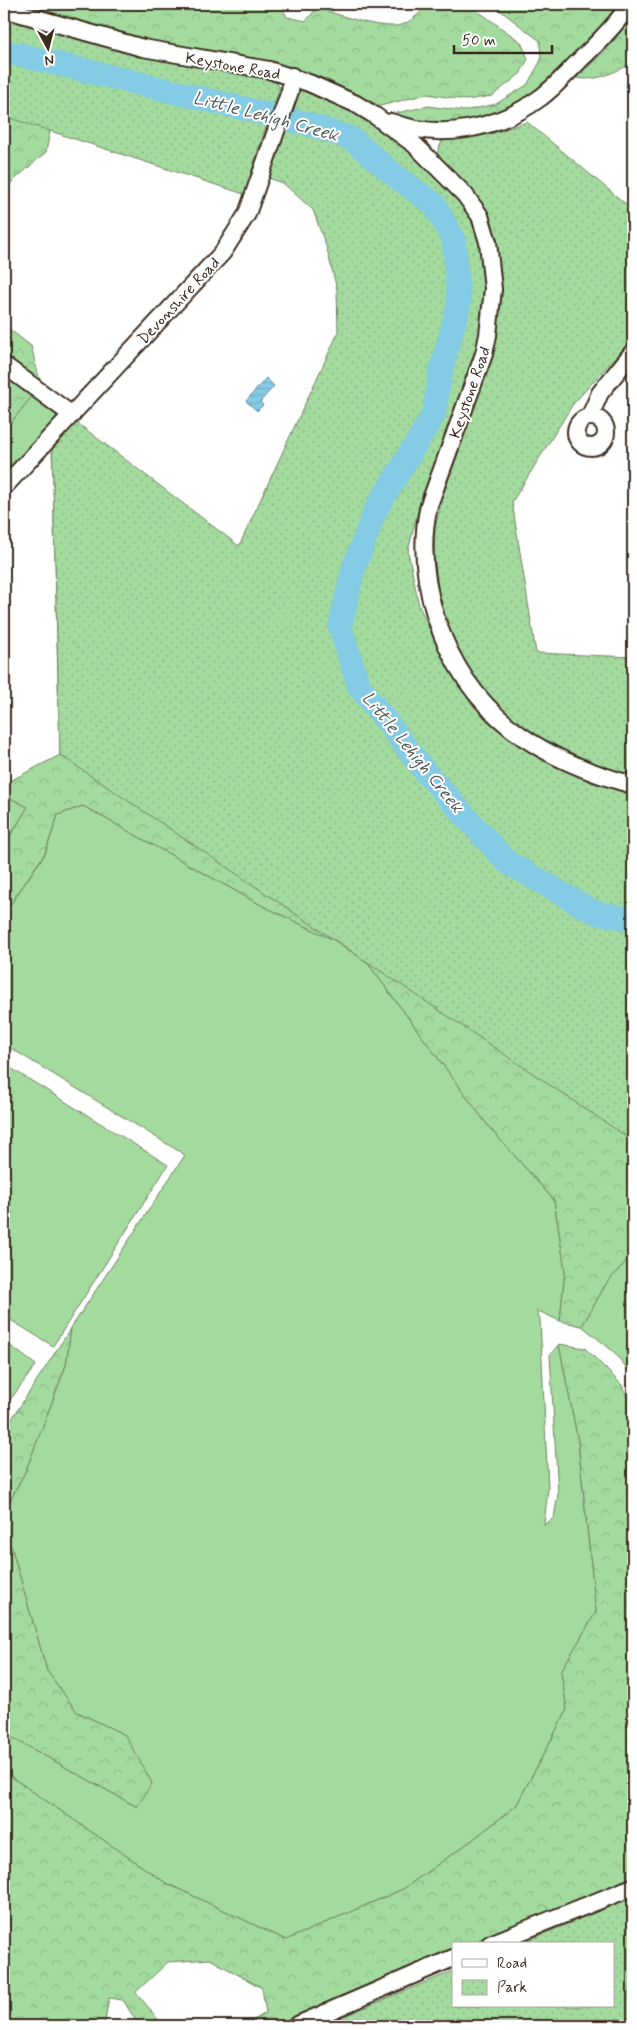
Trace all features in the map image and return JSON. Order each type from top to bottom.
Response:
[{"type":"street","points":[[374,115],[409,128],[429,131],[457,131],[502,120],[542,97],[608,34],[630,4]]},
{"type":"street","name":"Keystone Road","points":[[4,9],[143,48],[291,83],[356,104],[415,145],[465,195],[480,216],[488,242],[493,269],[491,315],[484,354],[429,505],[424,526],[423,548],[426,579],[441,632],[466,680],[482,702],[503,722],[527,740],[561,759],[606,778],[633,785]]},
{"type":"street","name":"Devonshire Road","points":[[4,487],[223,252],[247,214],[291,83]]},
{"type":"street","points":[[590,416],[600,393],[633,352]]},
{"type":"street","points":[[4,365],[72,415]]},
{"type":"street","points":[[495,1942],[633,1887]]},
{"type":"street","points":[[295,2026],[452,1958]]},
{"type":"green space","points":[[4,4],[280,4],[287,17],[306,21],[317,8],[366,23],[396,26],[414,18],[427,4],[468,4],[521,42],[528,59],[520,74],[492,96],[466,100],[427,94],[380,106],[326,79],[289,67],[216,56],[145,42]]},
{"type":"green space","points":[[492,4],[620,4],[616,12],[593,38],[534,96],[501,113],[433,125],[388,115],[428,106],[464,111],[496,104],[527,85],[541,60],[540,41]]},
{"type":"green space","points":[[4,16],[272,79],[280,87],[257,155],[247,195],[4,116]]},
{"type":"green space","points":[[633,16],[633,63],[612,73],[591,79],[576,78],[606,50]]},
{"type":"green space","points":[[4,64],[26,79],[50,131],[46,152],[4,189]]},
{"type":"green space","points":[[300,88],[363,117],[415,155],[458,199],[474,220],[482,248],[485,272],[478,345],[462,399],[419,507],[408,551],[419,606],[447,666],[487,721],[535,756],[593,783],[633,793],[633,1141],[60,755],[52,442],[72,419],[239,546],[338,333],[337,290],[327,249],[313,210],[284,184],[269,178]]},
{"type":"green space","points":[[527,122],[633,210],[633,338],[573,404],[512,502],[536,653],[633,657],[633,777],[571,757],[506,715],[478,687],[457,651],[440,604],[434,556],[435,528],[443,495],[495,350],[501,295],[497,237],[477,198],[436,156],[442,141],[491,134]]},
{"type":"green space","points":[[4,325],[31,346],[42,389],[4,356]]},
{"type":"green space","points":[[4,374],[32,396],[4,431]]},
{"type":"green space","points":[[32,396],[53,406],[57,412],[56,422],[4,479],[4,431]]},
{"type":"green space","points":[[52,442],[633,951],[633,1253],[606,1284],[582,1326],[560,1321],[565,1270],[554,1200],[489,1127],[367,962],[334,940],[261,905],[83,806],[58,815],[45,853],[4,914],[4,846],[28,807],[4,795],[4,784],[60,755]]},
{"type":"green space","points":[[4,795],[28,807],[4,846]]},
{"type":"green space","points":[[83,806],[261,905],[334,940],[367,962],[489,1127],[554,1200],[565,1270],[560,1321],[536,1310],[540,1319],[548,1488],[544,1525],[554,1518],[558,1494],[550,1355],[559,1344],[578,1441],[596,1612],[561,1671],[567,1710],[516,1806],[471,1841],[403,1889],[286,1940],[166,1883],[4,1772],[4,1733],[137,1807],[125,1735],[77,1712],[47,1671],[11,1546],[4,1541],[4,1512],[26,1470],[66,1365],[71,1328],[185,1155],[4,1044],[4,914],[45,854],[58,815]]},
{"type":"green space","points":[[4,1064],[168,1165],[53,1346],[4,1316],[4,1214],[13,1212],[4,1206]]},
{"type":"green space","points":[[633,1253],[633,1376],[614,1352],[582,1326],[606,1284]]},
{"type":"green space","points":[[71,1328],[66,1365],[26,1470],[4,1512],[4,1431]]},
{"type":"green space","points":[[4,1341],[36,1365],[4,1408]]},
{"type":"green space","points":[[559,1344],[585,1348],[622,1385],[633,1411],[633,1876],[474,1942],[452,1942],[452,1951],[276,2026],[243,2026],[266,2013],[262,1988],[210,1959],[168,1962],[136,1992],[163,2026],[139,2026],[123,2000],[109,1998],[104,2026],[4,2026],[4,1772],[166,1883],[286,1940],[403,1889],[471,1841],[516,1806],[567,1710],[561,1671],[596,1612],[578,1441]]},
{"type":"green space","points":[[4,1541],[11,1546],[47,1671],[77,1712],[125,1735],[152,1783],[137,1807],[4,1733]]},
{"type":"green space","points":[[633,1897],[633,2026],[320,2026],[452,1971],[452,2008],[614,2008],[614,1942],[524,1942]]},
{"type":"water","points":[[266,378],[274,386],[260,402],[263,405],[257,411],[246,401]]},
{"type":"waterway","name":"Little Lehigh Creek","points":[[4,51],[308,124],[352,139],[398,178],[434,204],[454,240],[459,304],[440,374],[434,414],[375,511],[353,570],[340,627],[359,686],[427,774],[507,862],[594,912],[633,920]]}]
